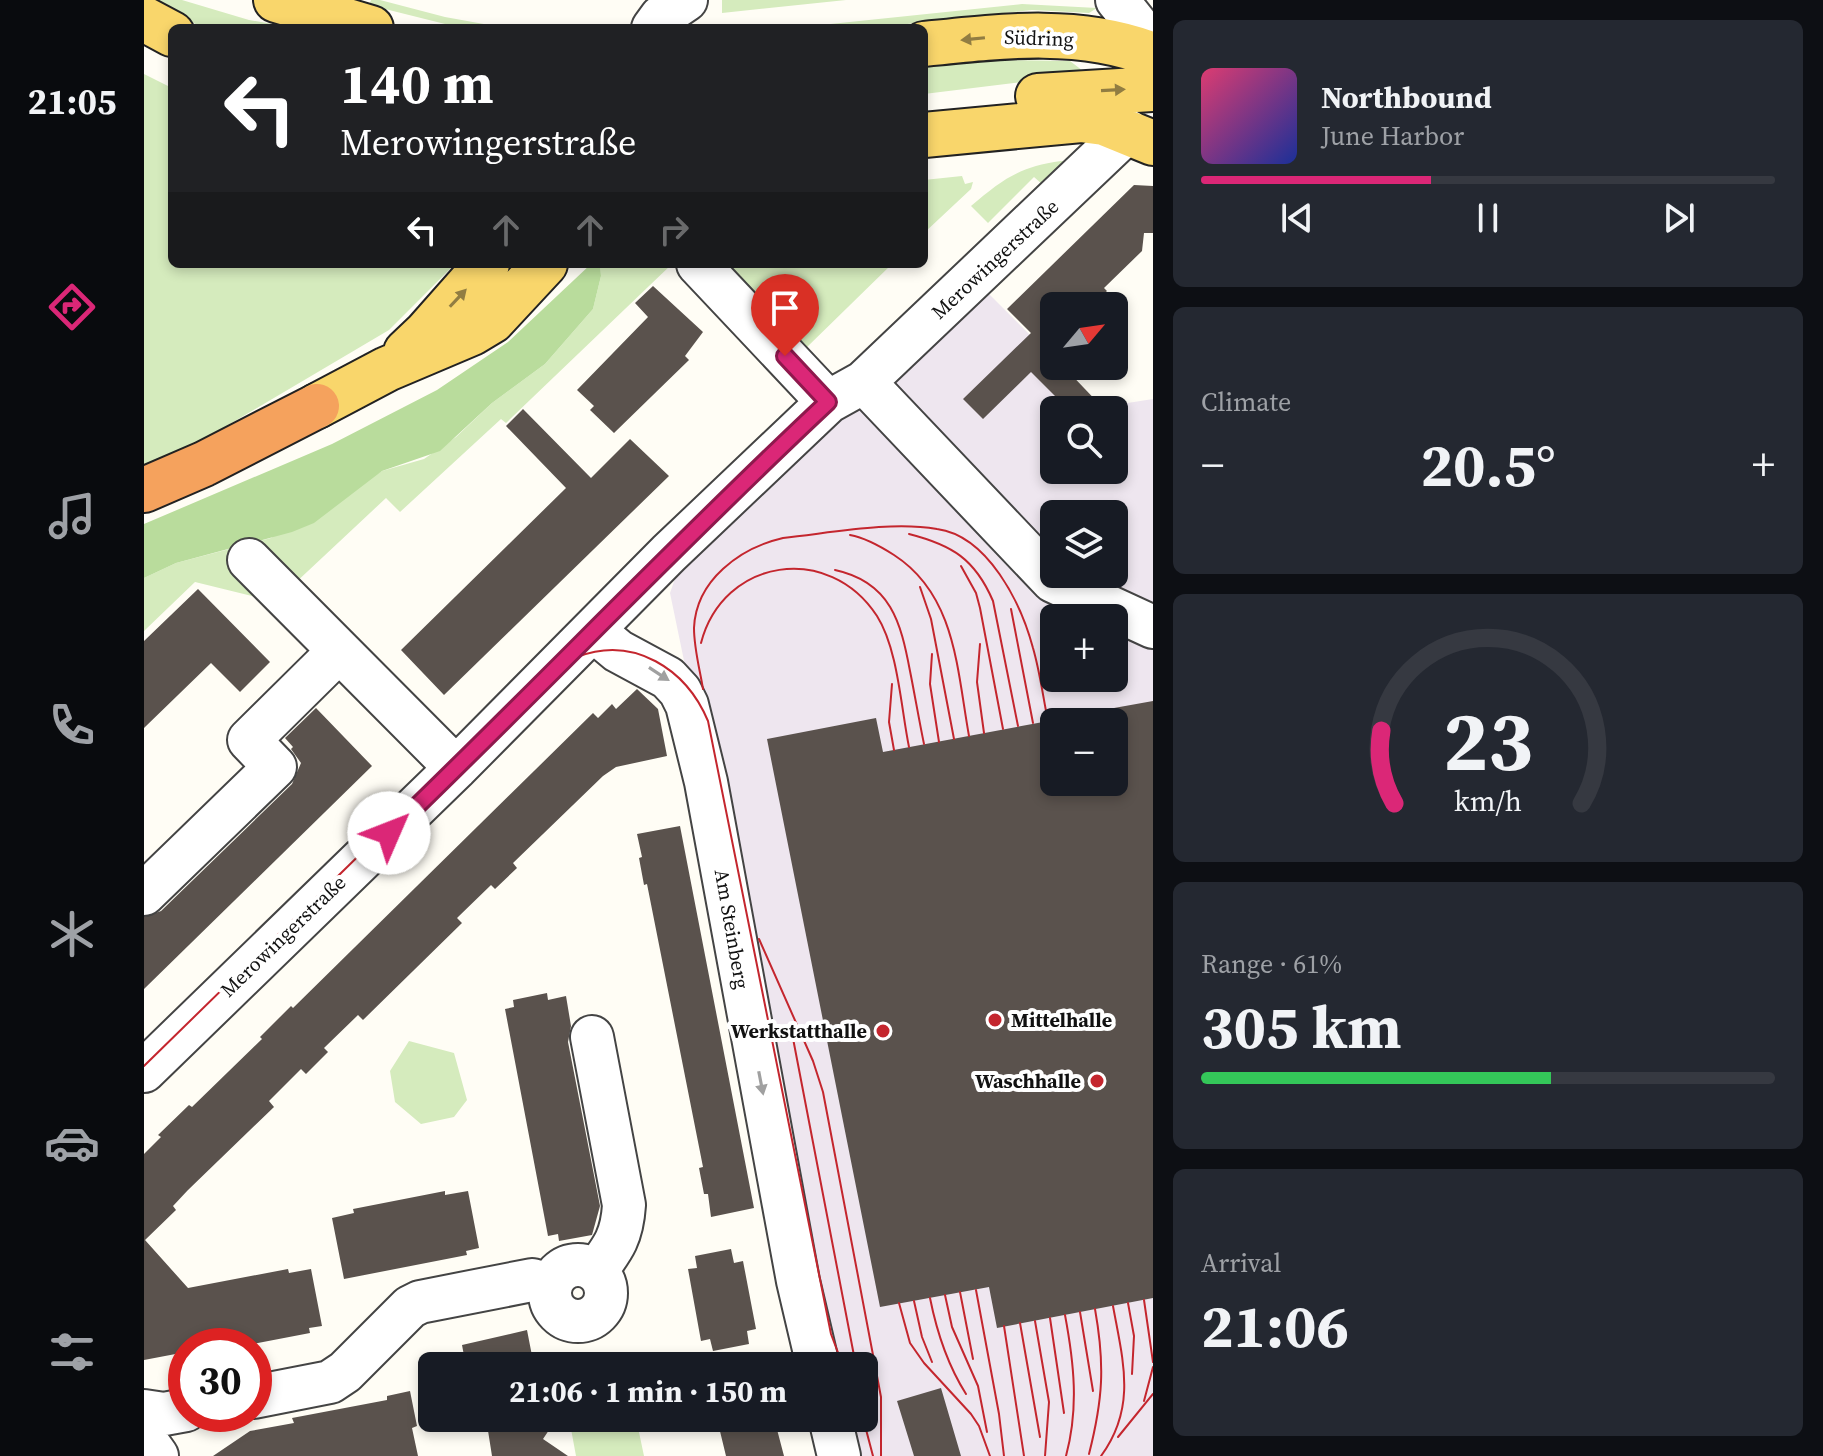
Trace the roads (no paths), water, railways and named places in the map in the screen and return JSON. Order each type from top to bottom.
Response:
[{"type":"highway","points":[[144,490],[204,464],[317,406]]},
{"type":"main road","points":[[276,0],[357,24]]},
{"type":"main road","points":[[144,19],[168,32]]},
{"type":"main road","name":"Südring","points":[[928,44],[1041,35],[1103,42],[1153,55]]},
{"type":"main road","points":[[928,109],[1106,90],[1153,89]]},
{"type":"main road","points":[[928,135],[1081,120],[1145,127]]},
{"type":"main road","points":[[387,369],[426,333],[483,268]]},
{"type":"main road","points":[[317,406],[387,369],[472,333],[492,321],[544,268]]},
{"type":"street","points":[[656,24],[686,0]]},
{"type":"street","points":[[1117,0],[1153,45]]},
{"type":"street","name":"Merowingerstraße","points":[[144,1071],[456,768],[669,553],[828,402],[864,382],[1056,201],[1145,127]]},
{"type":"street","points":[[702,268],[828,402]]},
{"type":"street","points":[[864,382],[1053,581],[1153,627]]},
{"type":"street","points":[[249,560],[456,768]]},
{"type":"street","name":"Am Steinberg","points":[[594,631],[618,651],[668,678],[687,705],[706,782],[798,1281],[815,1352]]},
{"type":"street","points":[[144,894],[275,767],[249,740],[338,652]]},
{"type":"street","points":[[272,1393],[330,1382],[345,1372],[410,1307],[420,1302],[532,1280],[550,1285],[559,1272],[569,1266],[580,1265],[596,1271],[616,1245],[623,1226],[624,1205],[592,1037]]},
{"type":"street","points":[[144,1411],[168,1413]]},
{"type":"street","points":[[144,1426],[147,1442],[157,1456]]},
{"type":"street","points":[[833,1432],[839,1456]]},
{"type":"tram line","points":[[703,689],[694,636],[697,611],[712,581],[736,558],[783,538],[860,529],[919,527],[955,534],[972,544],[1000,574],[1028,630],[1046,708]]},
{"type":"tram line","points":[[909,534],[950,549],[970,564],[986,587],[993,601],[1018,726]]},
{"type":"tram line","points":[[850,535],[894,555],[915,572],[930,591],[942,612],[950,636],[969,736]]},
{"type":"tram line","points":[[961,566],[976,593],[980,608],[1003,729]]},
{"type":"tram line","points":[[701,643],[713,614],[731,593],[754,578],[779,570],[806,570],[832,577],[857,592],[877,616],[884,630],[894,662],[909,747]]},
{"type":"tram line","points":[[835,570],[869,584],[890,607],[906,653],[924,744]]},
{"type":"tram line","points":[[920,587],[931,619],[954,739]]},
{"type":"tram line","points":[[1011,609],[1033,723]]},
{"type":"tram line","points":[[980,644],[977,682],[984,733]]},
{"type":"tram line","points":[[144,1066],[534,684],[566,662],[598,651],[618,650],[656,661],[686,686],[708,721],[831,1334],[838,1352]]},
{"type":"tram line","points":[[932,654],[930,684],[939,742]]},
{"type":"tram line","points":[[892,684],[889,722],[894,750]]},
{"type":"tram line","points":[[759,939],[813,1061],[823,1092],[881,1397],[881,1456]]},
{"type":"tram line","points":[[791,1028],[853,1352]]},
{"type":"tram line","points":[[976,1290],[1004,1456]]},
{"type":"tram line","points":[[960,1292],[973,1359]]},
{"type":"tram line","points":[[945,1295],[952,1327],[978,1386],[987,1432]]},
{"type":"tram line","points":[[930,1298],[944,1348],[966,1394]]},
{"type":"tram line","points":[[1144,1300],[1153,1362]]},
{"type":"tram line","points":[[914,1301],[922,1337],[932,1362]]},
{"type":"tram line","points":[[899,1303],[910,1343],[924,1363],[971,1414],[990,1456]]},
{"type":"tram line","points":[[1128,1303],[1134,1336],[1132,1374]]},
{"type":"tram line","points":[[1101,1456],[1112,1438],[1123,1402],[1123,1365],[1113,1306]]},
{"type":"tram line","points":[[1089,1454],[1101,1382],[1095,1309]]},
{"type":"tram line","points":[[1080,1312],[1093,1391]]},
{"type":"tram line","points":[[1065,1315],[1074,1386],[1073,1420],[1066,1456]]},
{"type":"tram line","points":[[1050,1318],[1064,1413]]},
{"type":"tram line","points":[[1035,1321],[1049,1402],[1045,1456]]},
{"type":"tram line","points":[[1020,1323],[1040,1437]]},
{"type":"tram line","points":[[1004,1326],[1024,1456]]},
{"type":"tram line","points":[[1144,1401],[1153,1367]]},
{"type":"tram line","points":[[1118,1437],[1153,1394]]},
{"type":"tram line","points":[[867,1432],[873,1456]]},
{"type":"place","name":"Mittelhalle","points":[[995,1020]]},
{"type":"place","name":"Werkstatthalle","points":[[883,1031]]},
{"type":"place","name":"Waschhalle","points":[[1097,1081]]}]
